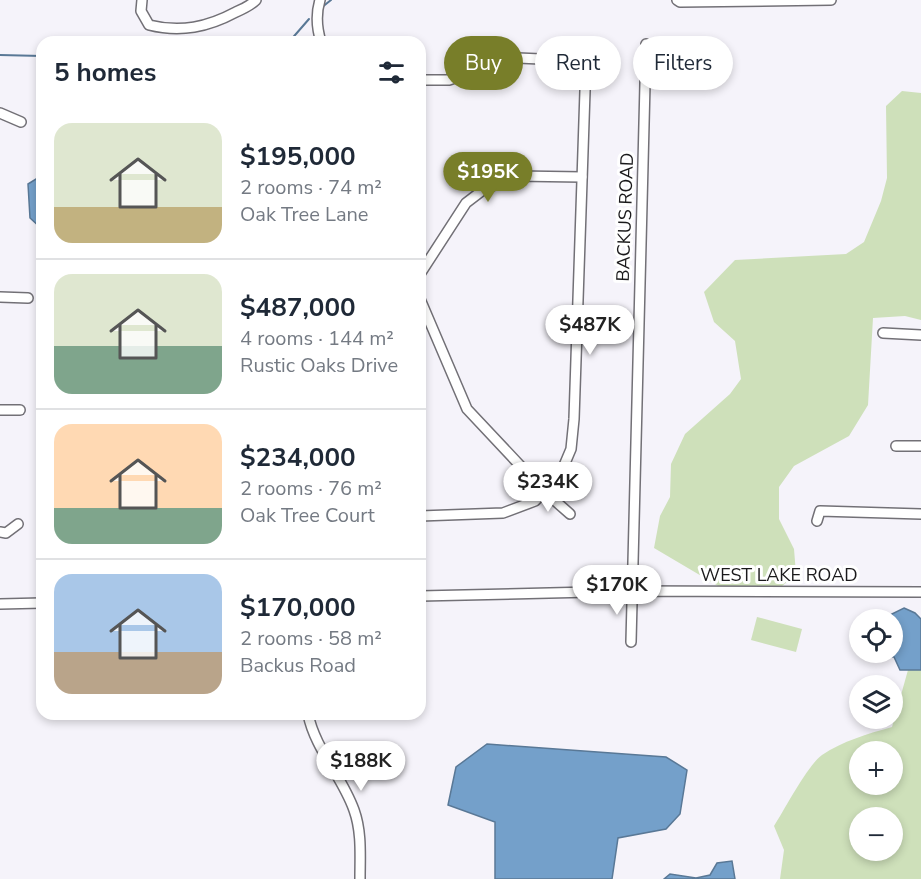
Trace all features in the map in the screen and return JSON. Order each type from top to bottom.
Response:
[{"type":"street","points":[[142,0],[141,11],[149,25],[160,28],[197,28],[216,23],[256,0]]},
{"type":"street","points":[[319,36],[318,7],[321,0]]},
{"type":"street","points":[[677,0],[681,2],[831,0]]},
{"type":"street","points":[[426,80],[449,80],[518,58],[586,61],[574,418],[571,449],[560,475],[528,505],[503,513],[426,516]]},
{"type":"street","name":"BACKUS ROAD","points":[[631,642],[645,90]]},
{"type":"street","points":[[0,113],[21,122]]},
{"type":"street","points":[[426,265],[466,203],[483,190],[516,176],[582,177]]},
{"type":"street","points":[[0,297],[28,298]]},
{"type":"street","points":[[426,313],[467,409],[544,492],[570,514]]},
{"type":"street","points":[[883,333],[921,336]]},
{"type":"street","points":[[0,410],[20,410]]},
{"type":"street","points":[[896,446],[921,446]]},
{"type":"street","points":[[817,521],[820,511],[921,513]]},
{"type":"street","points":[[0,532],[6,533],[18,524]]},
{"type":"street","name":"WEST LAKE ROAD","points":[[426,596],[632,591],[921,592]]},
{"type":"street","points":[[0,604],[36,603]]},
{"type":"street","points":[[310,720],[315,738],[336,772],[356,814],[359,831],[360,879]]},
{"type":"green space","points":[[902,91],[921,93],[921,320],[905,316],[873,318],[868,405],[849,436],[794,466],[779,487],[779,519],[794,549],[796,574],[781,587],[720,587],[654,548],[660,516],[670,497],[671,464],[685,434],[730,394],[741,379],[735,341],[714,322],[704,292],[735,260],[846,254],[864,242],[881,201],[887,178],[886,106]]},
{"type":"green space","points":[[757,617],[802,629],[796,652],[751,640]]},
{"type":"green space","points":[[908,670],[921,670],[921,879],[780,879],[784,850],[774,826],[796,788],[822,755],[849,741],[849,795],[903,795],[903,741],[850,741],[885,729],[903,729],[903,688]]},
{"type":"water","points":[[36,179],[36,224],[30,218],[28,184]]},
{"type":"water","points":[[902,609],[915,613],[921,619],[921,670],[900,670],[897,663],[903,663]]},
{"type":"water","points":[[487,744],[666,757],[687,770],[680,814],[666,829],[618,838],[612,879],[495,879],[495,822],[448,805],[456,767]]},
{"type":"water","points":[[732,861],[735,879],[664,879],[670,874],[696,878],[710,875],[717,863]]},
{"type":"waterway","points":[[321,8],[331,0]]},
{"type":"waterway","points":[[294,36],[309,19]]},
{"type":"waterway","points":[[0,55],[36,56]]}]
